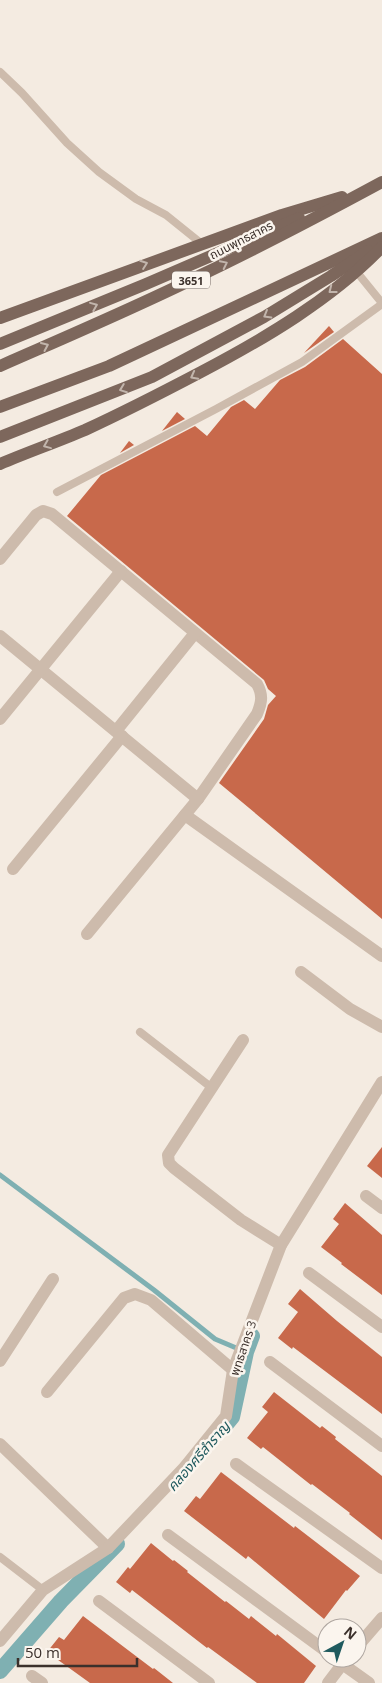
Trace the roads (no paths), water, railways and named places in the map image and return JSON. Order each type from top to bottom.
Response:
[{"type":"main road","points":[[0,318],[282,215],[348,196],[379,183]]},
{"type":"main road","points":[[0,344],[146,284],[379,183]]},
{"type":"main road","name":"ถนนพุทธสาคร","points":[[0,366],[204,274],[379,183]]},
{"type":"main road","points":[[0,407],[109,366],[382,240]]},
{"type":"main road","points":[[0,437],[152,377],[300,296],[382,240]]},
{"type":"main road","points":[[0,464],[85,430],[249,347],[297,317],[356,271],[382,247]]},
{"type":"street","points":[[0,559],[36,515],[43,511],[52,514],[257,684],[262,693],[262,703],[257,714],[198,798],[87,934]]},
{"type":"street","points":[[0,719],[121,571]]},
{"type":"street","points":[[13,869],[195,633]]},
{"type":"street","points":[[0,636],[198,798]]},
{"type":"street","points":[[185,815],[382,956]]},
{"type":"street","points":[[301,972],[350,1009],[382,1027]]},
{"type":"street","points":[[243,1040],[168,1155],[169,1163],[241,1220],[281,1245]]},
{"type":"street","name":"พุทธสาคร 3","points":[[0,1641],[43,1590],[108,1548],[183,1469],[226,1416],[234,1370],[281,1245],[382,1082]]},
{"type":"street","points":[[366,1196],[382,1208]]},
{"type":"street","points":[[309,1273],[382,1327]]},
{"type":"street","points":[[0,1361],[53,1279]]},
{"type":"street","points":[[47,1392],[124,1298],[135,1294],[150,1300],[234,1370]]},
{"type":"street","points":[[270,1362],[382,1446]]},
{"type":"street","points":[[0,1444],[108,1548]]},
{"type":"street","points":[[236,1464],[382,1568]]},
{"type":"street","points":[[168,1535],[317,1645]]},
{"type":"street","points":[[99,1601],[209,1683]]},
{"type":"street","points":[[367,1635],[382,1618]]},
{"type":"street","points":[[328,1683],[337,1668]]},
{"type":"street","points":[[351,1668],[369,1683]]},
{"type":"lane","points":[[0,72],[22,93],[67,143],[99,172],[136,199],[166,215],[202,244]]},
{"type":"lane","points":[[57,492],[302,362],[382,304],[356,271]]},
{"type":"lane","points":[[140,1032],[212,1088]]},
{"type":"lane","points":[[0,1557],[43,1590]]},
{"type":"waterway","points":[[0,1175],[154,1290],[215,1339],[241,1350]]},
{"type":"waterway","name":"คลองศรีสำราญ","points":[[223,1428],[232,1417],[246,1352],[252,1336]]},
{"type":"waterway","name":"คลองศรีสำราญ","points":[[0,1671],[61,1601],[117,1544]]}]
